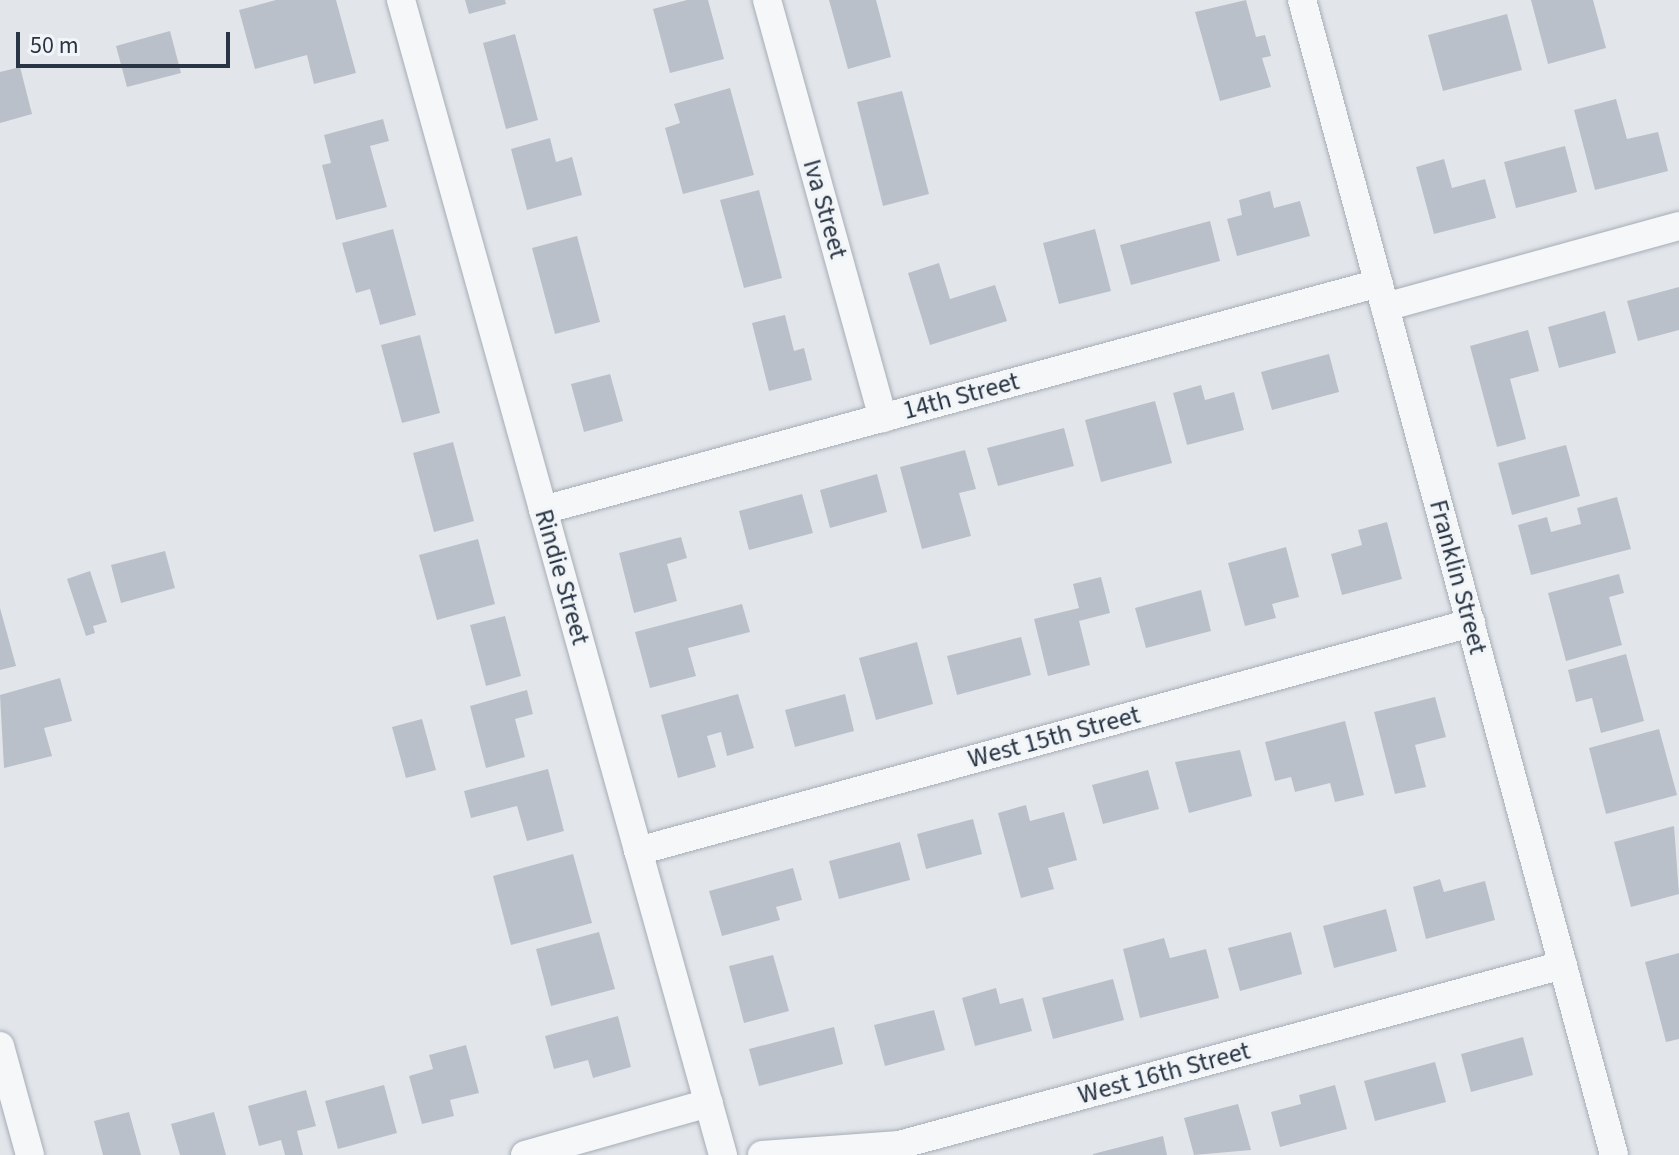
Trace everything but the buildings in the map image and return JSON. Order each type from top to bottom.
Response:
[{"type":"street","name":"Rindie Street","points":[[401,0],[723,1155]]},
{"type":"street","name":"Iva Street","points":[[767,0],[883,418]]},
{"type":"street","name":"Franklin Street","points":[[1302,0],[1614,1155]]},
{"type":"street","name":"14th Street","points":[[543,510],[883,418],[1382,295],[1679,226]]},
{"type":"street","name":"West 15th Street","points":[[638,851],[1471,623]]},
{"type":"street","name":"West 16th Street","points":[[762,1155],[899,1145],[1563,965]]},
{"type":"street","points":[[0,1046],[30,1155]]},
{"type":"street","points":[[525,1155],[709,1103]]}]
